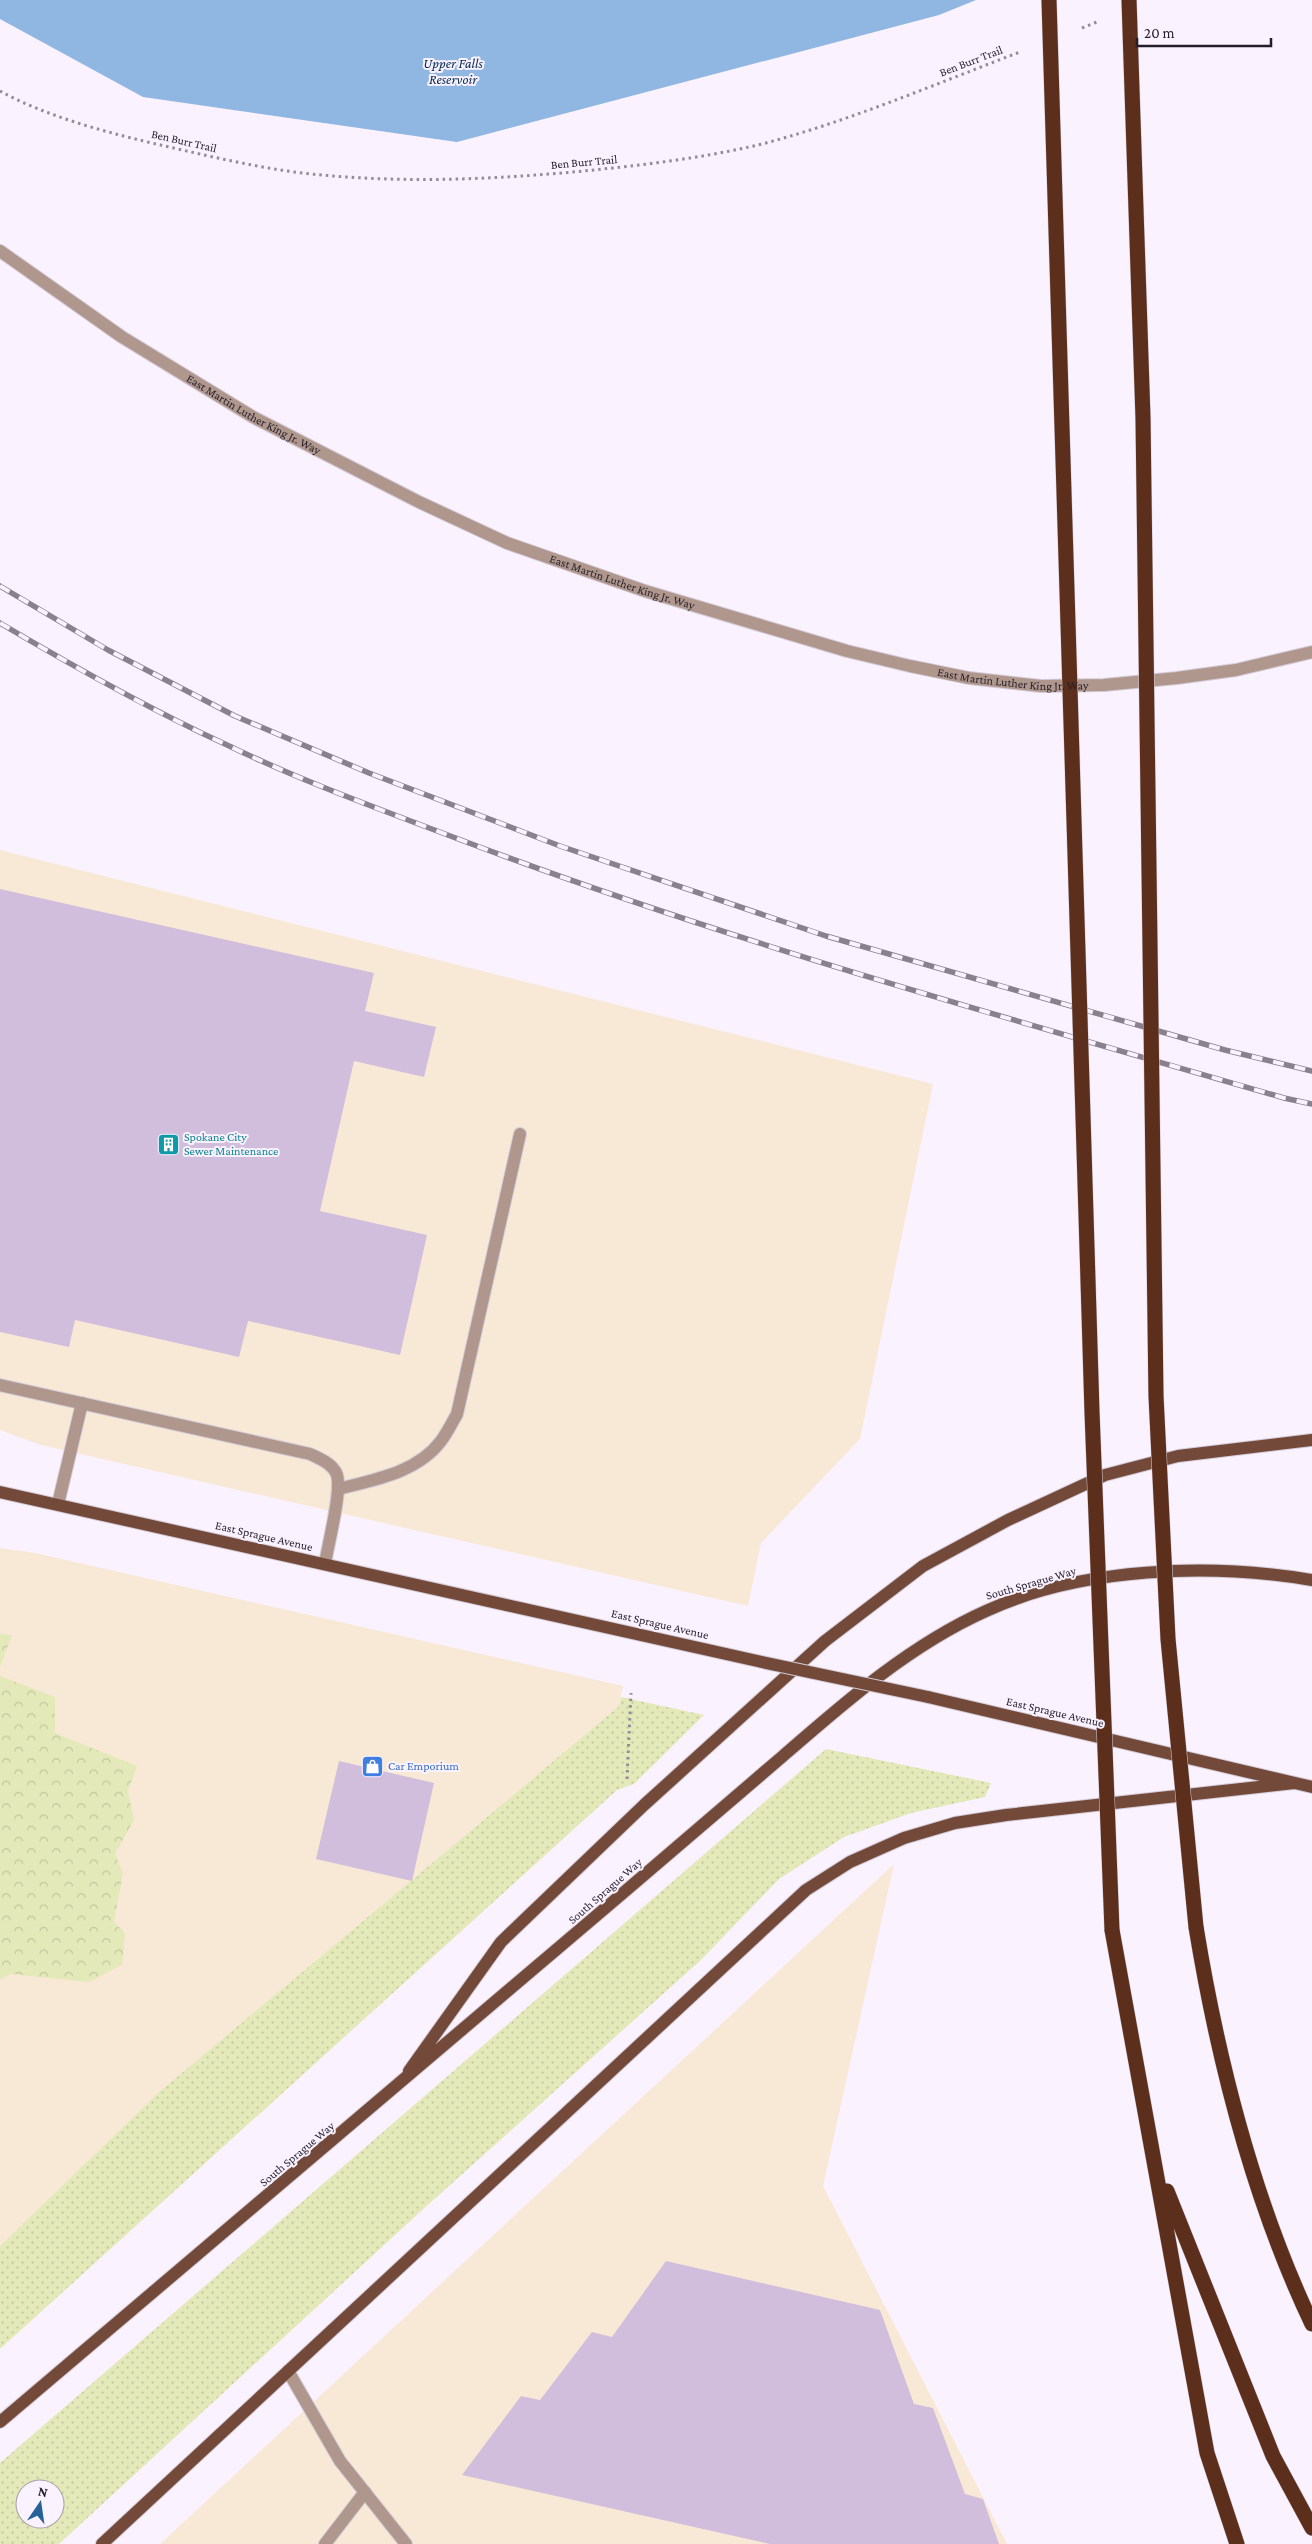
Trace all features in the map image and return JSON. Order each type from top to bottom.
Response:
[{"type":"highway","points":[[1049,0],[1092,1412],[1112,1930],[1207,2453],[1238,2544]]},
{"type":"highway","points":[[1129,0],[1143,418],[1156,1396],[1168,1639],[1196,1927],[1207,1996],[1246,2147],[1291,2280],[1312,2324]]},
{"type":"highway","points":[[1155,2162],[1273,2456],[1312,2528]]},
{"type":"main road","points":[[397,2087],[501,1942],[644,1805],[825,1641],[923,1566],[1008,1520],[1105,1475],[1178,1456],[1312,1440]]},
{"type":"main road","name":"East Sprague Avenue","points":[[0,1492],[762,1662],[928,1697],[1312,1787]]},
{"type":"main road","name":"South Sprague Way","points":[[0,2422],[397,2087],[807,1736],[886,1670],[938,1636],[988,1610],[1050,1590],[1112,1577],[1190,1571],[1239,1571],[1312,1580]]},
{"type":"main road","points":[[102,2544],[754,1936],[806,1890],[850,1862],[904,1838],[955,1823],[1006,1815],[1294,1783]]},
{"type":"street","name":"East Martin Luther King Jr. Way","points":[[0,251],[122,337],[252,417],[419,502],[508,543],[645,591],[837,648],[901,664],[969,678],[1041,686],[1104,685],[1178,678],[1236,670],[1312,652]]},
{"type":"street","points":[[338,1489],[390,1475],[422,1460],[441,1441],[457,1414],[520,1134]]},
{"type":"street","points":[[0,1385],[310,1454],[326,1462],[336,1474],[338,1489],[324,1564]]},
{"type":"street","points":[[58,1504],[82,1403]]},
{"type":"street","points":[[288,2371],[340,2461],[406,2544]]},
{"type":"street","points":[[325,2544],[365,2492]]},
{"type":"path","points":[[1079,29],[1107,19]]},
{"type":"path","name":"Ben Burr Trail","points":[[0,91],[16,100],[115,134],[237,162],[341,176],[409,179],[486,179],[625,167],[696,157],[760,144],[828,124],[1023,50]]},
{"type":"path","points":[[627,1780],[631,1694]]},
{"type":"shaded area","points":[[0,850],[933,1084],[860,1439],[761,1543],[748,1606],[41,1445],[0,1430]]},
{"type":"shaded area","points":[[0,1548],[35,1553],[623,1686],[618,1707],[158,2093],[0,2246]]},
{"type":"shaded area","points":[[894,1864],[823,2186],[1007,2544],[160,2544]]},
{"type":"green space","points":[[0,1634],[12,1635],[0,1667]]},
{"type":"green space","points":[[0,1676],[55,1697],[55,1733],[137,1766],[128,1791],[134,1820],[115,1854],[123,1873],[114,1921],[125,1934],[122,1965],[89,1982],[11,1974],[0,1980]]},
{"type":"green space","points":[[621,1697],[704,1715],[634,1784],[617,1790],[0,2349],[0,2246],[158,2093],[618,1707]]},
{"type":"green space","points":[[826,1749],[991,1783],[985,1797],[911,1813],[844,1837],[779,1879],[701,1960],[420,2212],[59,2544],[0,2544],[0,2463]]},
{"type":"water","name":"Upper Falls Reservoir","points":[[0,0],[976,0],[939,15],[457,142],[143,97],[0,19]]},
{"type":"building","name":"Spokane City Sewer Maintenance","points":[[0,889],[374,973],[365,1011],[436,1027],[424,1077],[354,1061],[320,1211],[427,1235],[400,1355],[248,1321],[239,1357],[75,1320],[69,1347],[0,1332]]},
{"type":"building","points":[[339,1761],[434,1783],[412,1881],[316,1859]]},
{"type":"building","points":[[666,2261],[880,2310],[914,2404],[933,2408],[965,2494],[983,2499],[999,2544],[770,2544],[462,2475],[521,2396],[540,2400],[592,2332],[612,2337]]},
{"type":"railway","points":[[0,586],[108,650],[235,716],[369,773],[560,846],[826,936],[1225,1050],[1312,1071]]},
{"type":"railway","points":[[0,623],[167,716],[254,758],[312,783],[461,840],[664,912],[870,977],[1284,1098],[1312,1104]]},
{"type":"place","name":"Spokane City Sewer Maintenance","points":[[168,1144]]},
{"type":"place","name":"Car Emporium","points":[[372,1766]]}]
